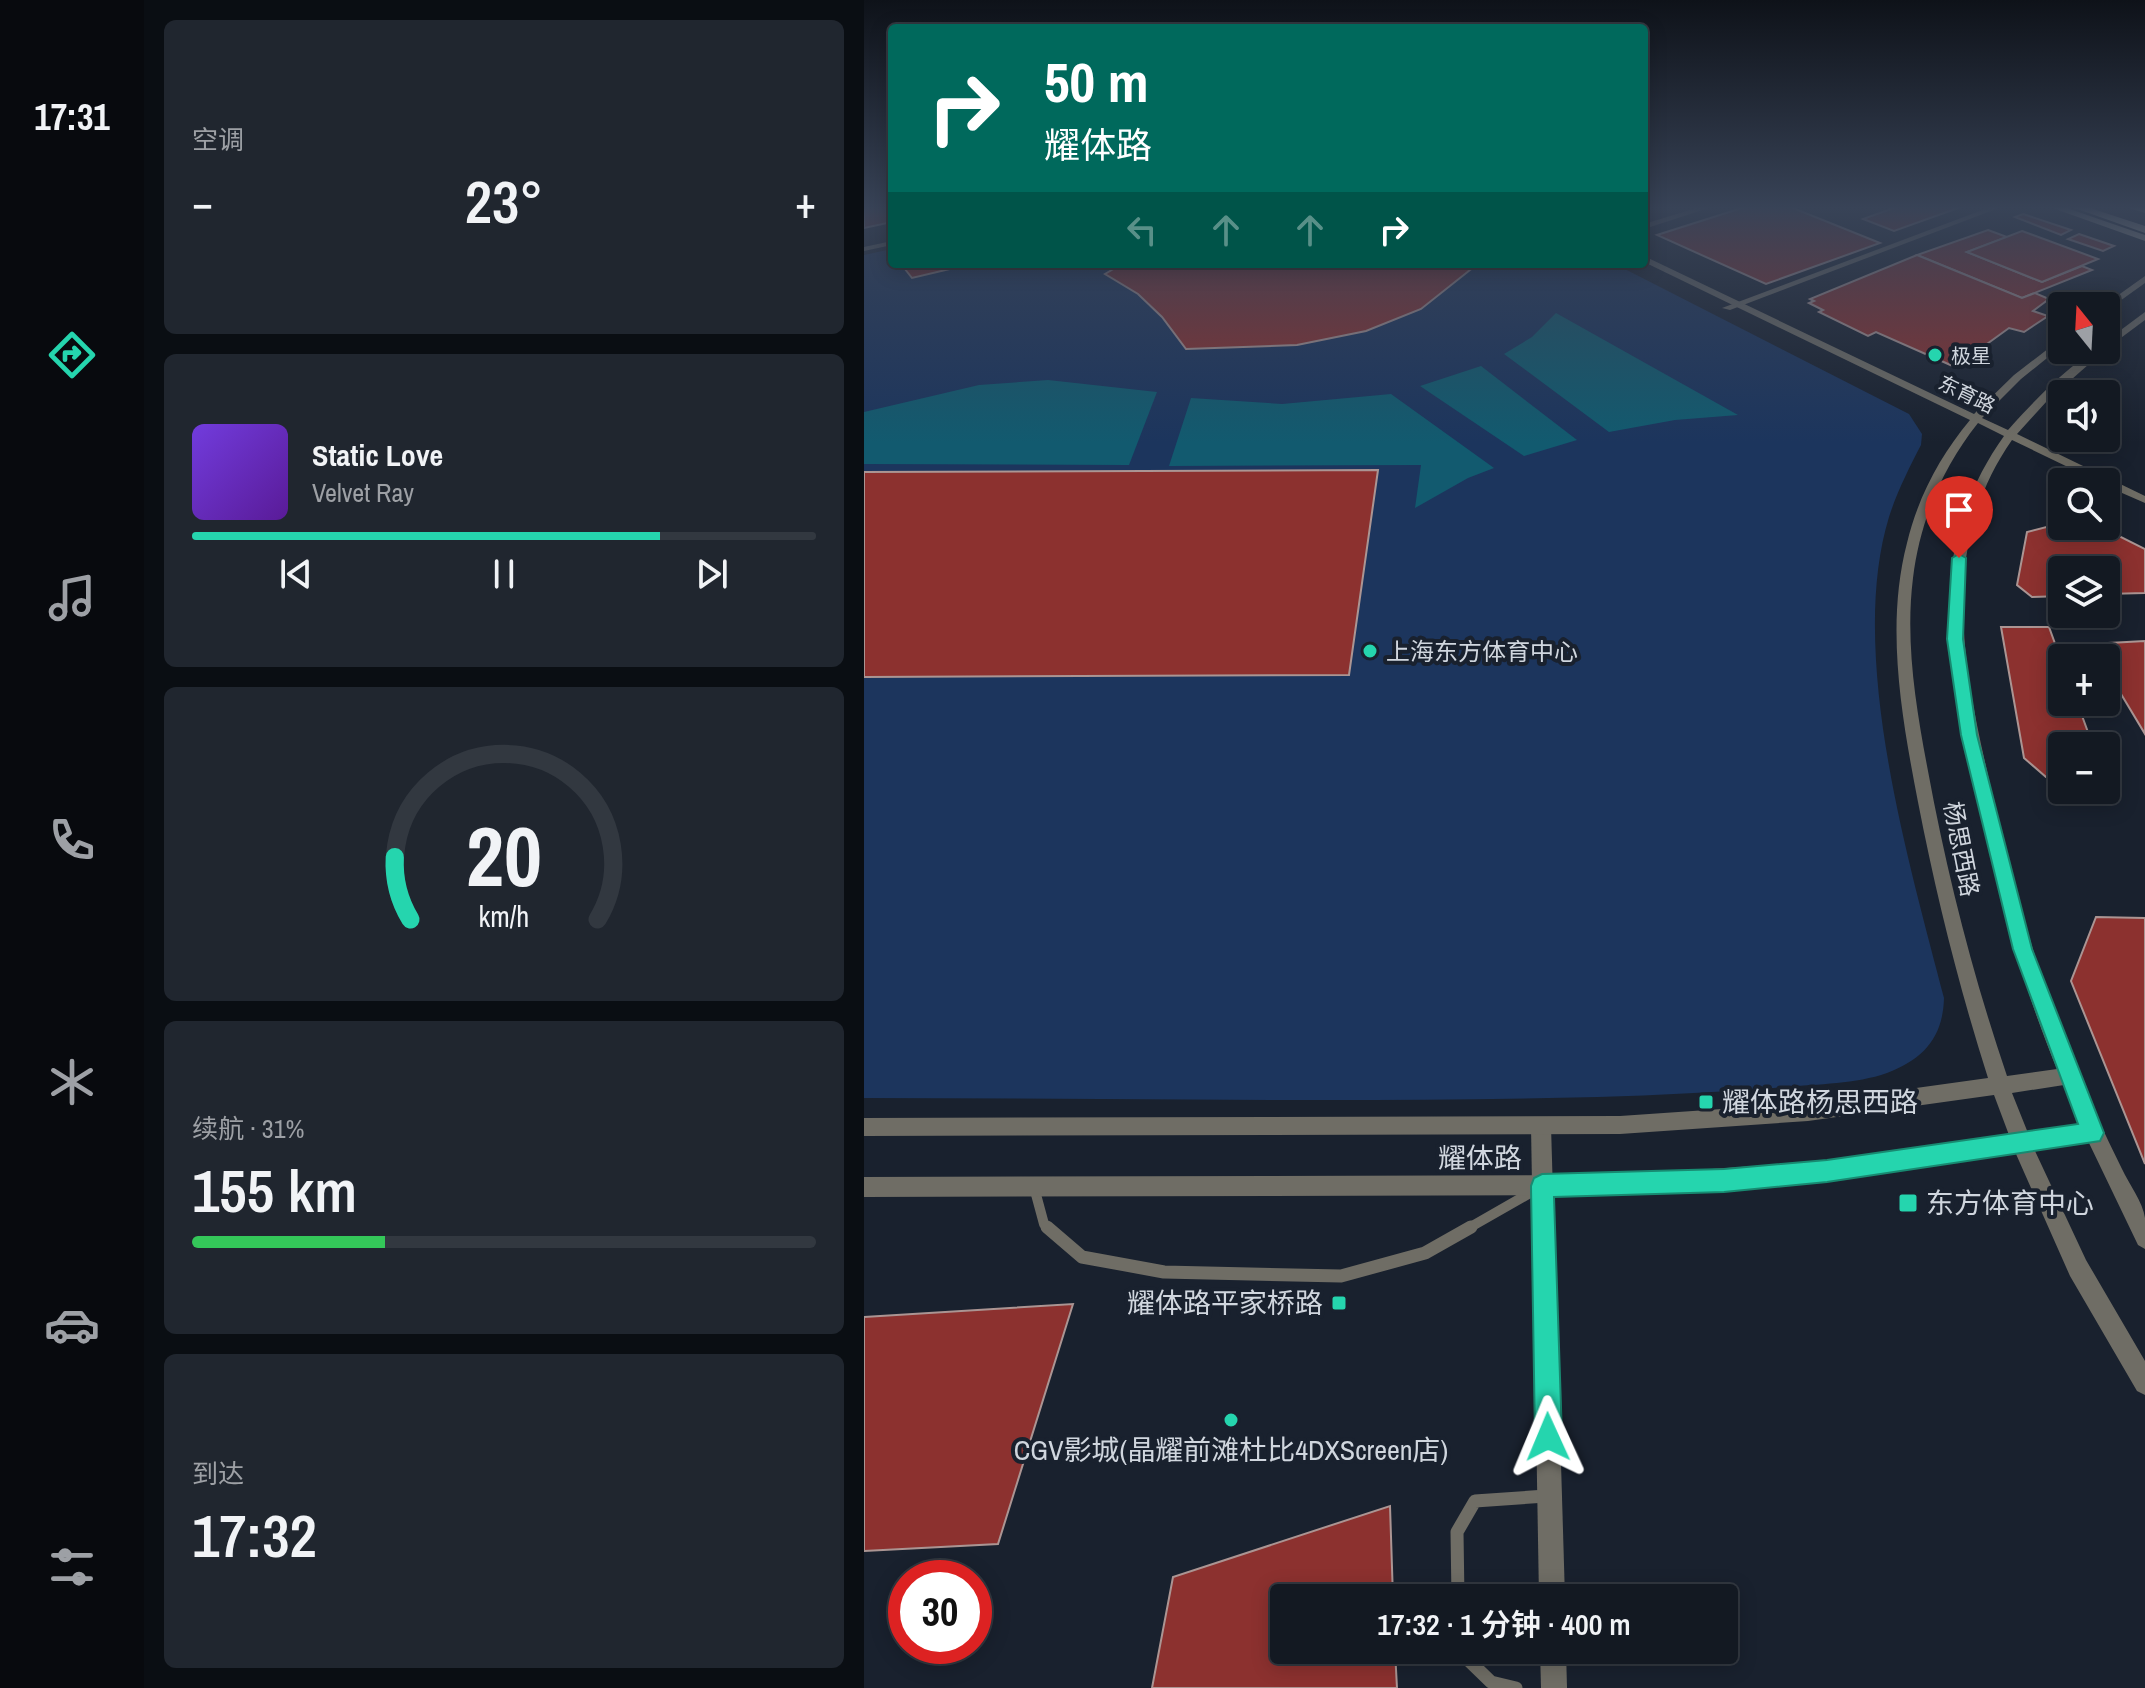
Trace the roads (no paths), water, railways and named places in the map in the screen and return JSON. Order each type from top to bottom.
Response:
[{"type":"street","name":"东育路","points":[[1683,285],[1732,306]]},
{"type":"street","name":"东育路","points":[[1692,285],[1971,422],[2145,500]]},
{"type":"street","points":[[1732,306],[1789,285]]},
{"type":"street","points":[[2120,298],[2137,285]]},
{"type":"street","points":[[2120,335],[2145,315]]},
{"type":"street","name":"杨思西路","points":[[2048,352],[1999,391],[1971,422],[1944,461],[1921,513],[1911,549],[1903,632],[1913,729],[1944,895],[1971,999],[2022,1143],[2078,1267],[2145,1383]]},
{"type":"street","name":"杨思西路","points":[[2083,364],[2036,403],[2007,439],[1987,472],[1966,523],[1959,558],[1955,639],[1969,735],[2008,900],[2040,1002],[2092,1133],[2145,1238]]},
{"type":"street","name":"东育路","points":[[2007,439],[2058,468]]},
{"type":"street","points":[[2120,500],[2145,512]]},
{"type":"street","name":"耀体路","points":[[864,1127],[1541,1126],[1712,1121],[2069,1076]]},
{"type":"street","points":[[1541,1126],[1552,1584]]},
{"type":"street","name":"耀体路","points":[[864,1187],[1542,1186],[1724,1180],[1827,1171],[2092,1133]]},
{"type":"street","points":[[1553,1664],[1554,1688]]},
{"type":"lane","points":[[1034,1187],[1044,1224],[1082,1257],[1164,1272],[1341,1276],[1425,1253],[1542,1186]]},
{"type":"lane","points":[[1458,1584],[1457,1532],[1475,1501],[1550,1496]]},
{"type":"lane","points":[[1472,1664],[1491,1682],[1516,1688]]},
{"type":"place","name":"极星","points":[[1935,355]]},
{"type":"place","name":"上海东方体育中心","points":[[1370,651]]},
{"type":"place","name":"耀体路杨思西路","points":[[1706,1102]]},
{"type":"place","name":"东方体育中心","points":[[1908,1203]]},
{"type":"place","name":"耀体路平家桥路","points":[[1339,1303]]},
{"type":"place","name":"CGV影城(晶耀前滩杜比4DXScreen店)","points":[[1231,1420]]}]
